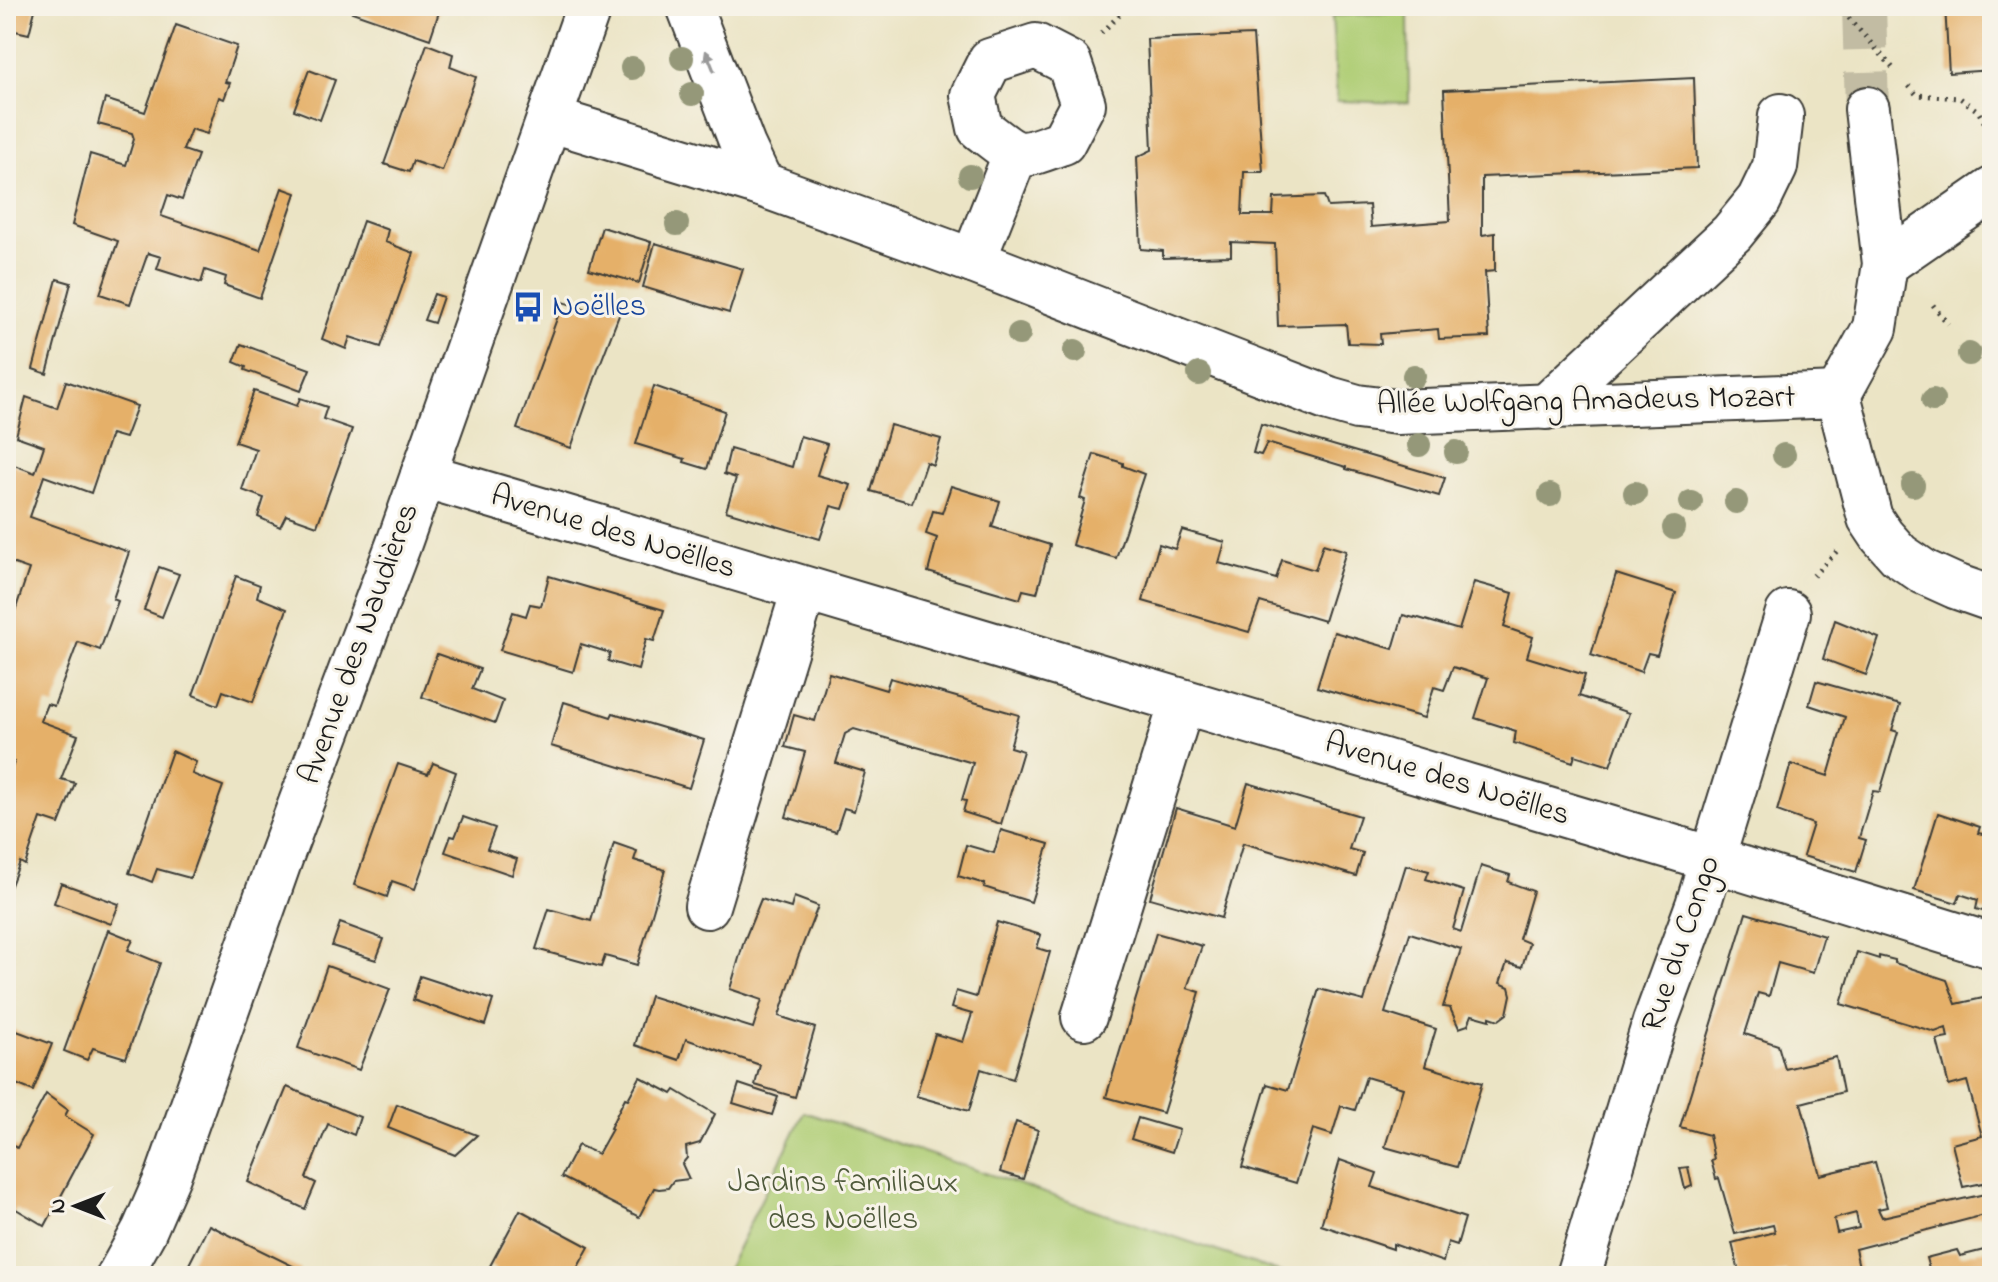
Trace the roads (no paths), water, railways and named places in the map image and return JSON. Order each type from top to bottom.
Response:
[{"type":"street","name":"Avenue des Naudières","points":[[119,1276],[144,1231],[168,1176],[276,870],[423,475],[589,6]]},
{"type":"street","points":[[689,6],[743,146],[761,184]]},
{"type":"street","points":[[1838,395],[1875,328],[1885,264],[1867,109]]},
{"type":"street","points":[[1546,407],[1732,233],[1759,200],[1775,167],[1781,116]]},
{"type":"street","points":[[656,152],[732,117]]},
{"type":"street","name":"Allée Wolfgang Amadeus Mozart","points":[[549,119],[761,184],[1357,407],[1397,412],[1838,395],[1870,518],[1899,555],[1924,572],[1992,599]]},
{"type":"street","points":[[973,261],[1015,155]]},
{"type":"street","points":[[1885,264],[1992,190]]},
{"type":"street","name":"Avenue des Noëlles","points":[[423,475],[1712,859],[1992,946]]},
{"type":"street","points":[[707,906],[804,590]]},
{"type":"street","name":"Rue du Congo","points":[[1578,1276],[1655,1022],[1698,905],[1788,613]]},
{"type":"street","points":[[1084,1017],[1182,702]]},
{"type":"tunnel","points":[[1864,6],[1867,109]]},
{"type":"place","name":"Noëlles","points":[[528,307]]},
{"type":"park label","name":"Jardins familiaux des Noëlles","points":[[843,1202]]}]
